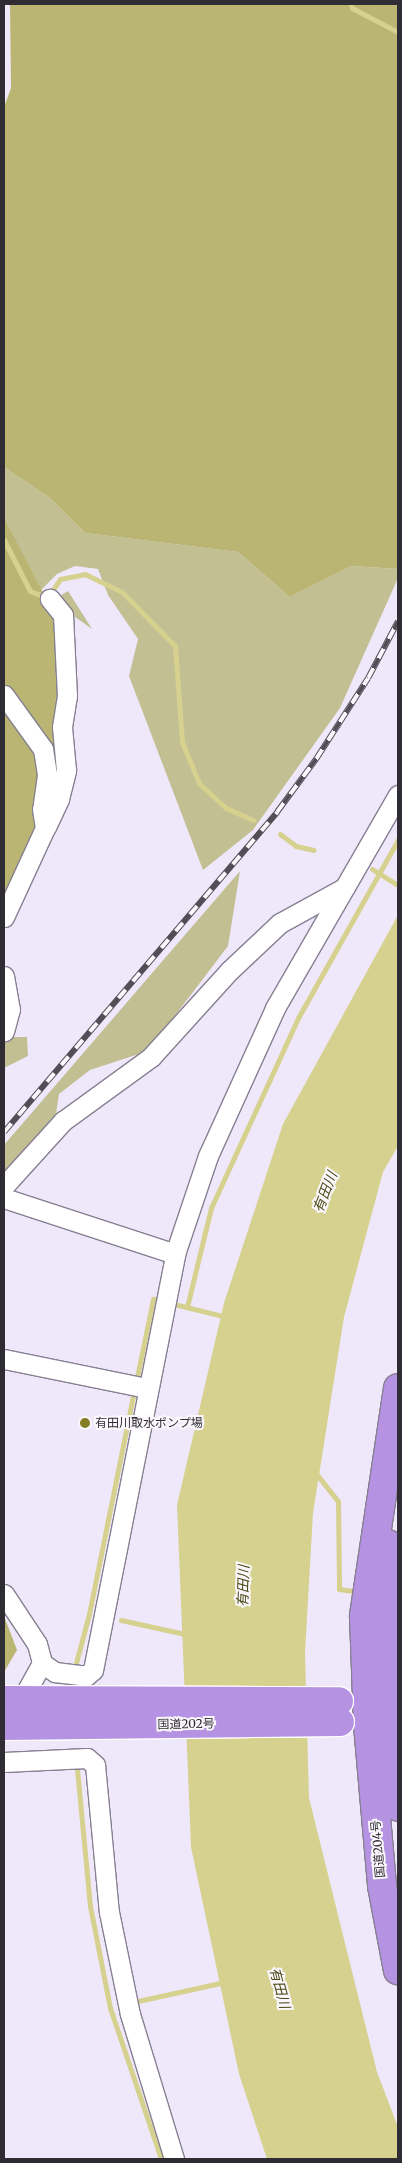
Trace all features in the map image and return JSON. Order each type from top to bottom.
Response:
[{"type":"highway","points":[[398,1388],[390,1453],[364,1616],[386,1714],[398,1807]]},
{"type":"highway","name":"国道202号","points":[[4,1700],[386,1714]]},
{"type":"highway","name":"国道202号","points":[[4,1726],[339,1712]]},
{"type":"highway","name":"国道204号","points":[[386,1714],[382,1886],[398,1971]]},
{"type":"street","points":[[4,917],[59,799],[66,770],[62,727],[67,696],[63,615],[50,599]]},
{"type":"street","points":[[4,695],[43,749],[46,775],[42,809],[45,828]]},
{"type":"street","points":[[4,1594],[37,1644],[42,1663],[56,1672],[86,1676],[93,1670],[138,1386],[175,1254],[208,1156],[276,1008],[398,795]]},
{"type":"street","points":[[4,1186],[63,1121],[151,1057],[229,971],[280,922],[344,887]]},
{"type":"street","points":[[4,976],[10,1009],[4,1031]]},
{"type":"street","points":[[4,1198],[175,1254]]},
{"type":"street","points":[[4,1359],[138,1386]]},
{"type":"street","points":[[4,1733],[42,1663]]},
{"type":"street","points":[[4,1762],[87,1758],[95,1765],[109,1912],[130,2014],[174,2159]]},
{"type":"shaded area","points":[[10,4],[398,4],[398,569],[352,566],[290,597],[238,552],[85,533],[50,498],[4,467],[4,107],[11,88]]},
{"type":"shaded area","points":[[4,467],[50,498],[85,533],[238,552],[290,597],[352,566],[398,569],[398,578],[340,708],[253,830],[203,870],[129,676],[138,639],[108,595],[98,569],[75,566],[57,574],[41,590],[4,517]]},
{"type":"shaded area","points":[[4,517],[56,618],[60,767],[4,901]]},
{"type":"shaded area","points":[[68,591],[92,629],[68,612],[60,596]]},
{"type":"shaded area","points":[[240,871],[228,946],[148,1051],[90,1070],[59,1094],[56,1114],[4,1177],[4,1145]]},
{"type":"shaded area","points":[[4,1037],[27,1037],[28,1056],[4,1068]]},
{"type":"shaded area","points":[[4,1616],[17,1650],[4,1672]]},
{"type":"water","name":"有田川","points":[[398,915],[398,1146],[383,1172],[344,1317],[313,1513],[305,1653],[309,1798],[377,2072],[398,2127],[398,2159],[267,2159],[239,2074],[191,1847],[177,1505],[224,1303],[283,1124]]},
{"type":"waterway","points":[[351,4],[352,8],[398,32]]},
{"type":"waterway","points":[[4,540],[30,591],[40,595],[52,591],[60,579],[85,574],[122,592],[175,646],[182,742],[199,783],[226,808],[253,820]]},
{"type":"waterway","points":[[280,834],[296,846],[314,850]]},
{"type":"waterway","points":[[187,1307],[211,1208],[298,1018],[398,840]]},
{"type":"waterway","points":[[372,869],[398,885]]},
{"type":"waterway","points":[[136,1382],[153,1299],[159,1300]]},
{"type":"waterway","points":[[174,1304],[227,1317]]},
{"type":"waterway","points":[[76,1663],[89,1614],[134,1390]]},
{"type":"waterway","points":[[315,1472],[338,1501],[339,1589],[353,1591]]},
{"type":"waterway","points":[[121,1620],[189,1635]]},
{"type":"waterway","points":[[77,1769],[90,1906],[110,2008],[161,2159]]},
{"type":"waterway","points":[[138,2001],[225,1982]]},
{"type":"railway","points":[[4,1132],[277,812],[316,759],[368,678],[398,621]]},
{"type":"place","name":"有田川取水ポンプ場","points":[[85,1423]]}]
